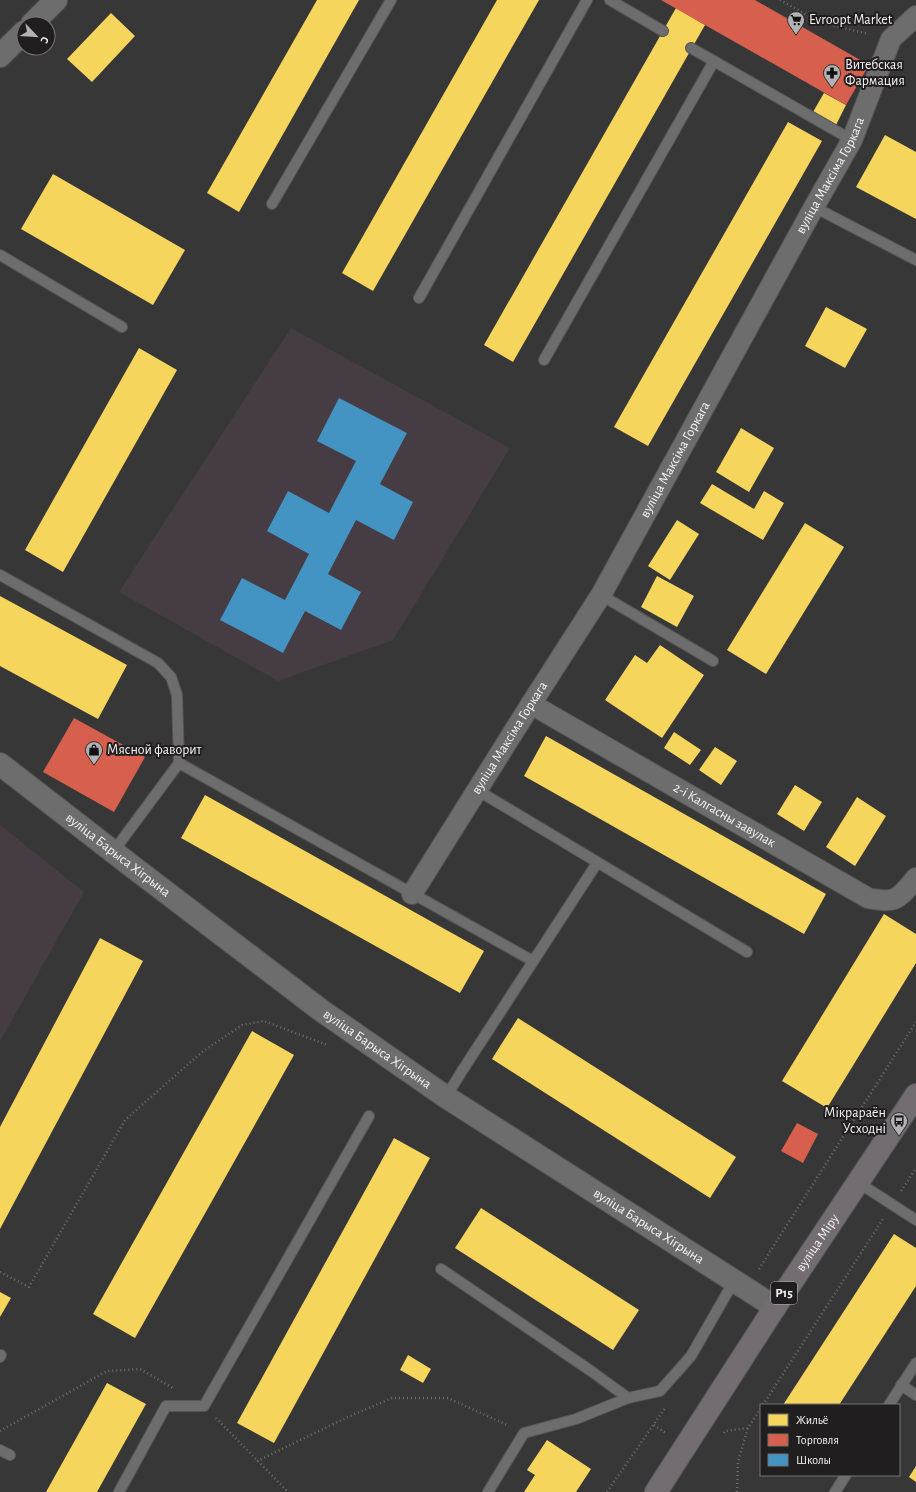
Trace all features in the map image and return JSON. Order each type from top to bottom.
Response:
[{"type":"main road","name":"вуліца Міру","points":[[656,1492],[775,1307],[859,1183],[916,1095]]},
{"type":"street","points":[[40,16],[56,0]]},
{"type":"street","name":"вуліца Максіма Горкага","points":[[412,894],[531,704],[602,595],[852,140],[891,39],[916,16]]},
{"type":"street","points":[[0,56],[16,40]]},
{"type":"street","name":"2-і Калгасны завулак","points":[[531,704],[868,898],[885,902],[899,897],[916,878]]},
{"type":"street","name":"вуліца Барыса Хігрына","points":[[0,764],[322,1011],[446,1097],[775,1307]]},
{"type":"lane","points":[[272,204],[391,0]]},
{"type":"lane","points":[[419,298],[588,0]]},
{"type":"lane","points":[[613,1],[663,31]]},
{"type":"lane","points":[[691,48],[852,140]]},
{"type":"lane","points":[[544,360],[714,61]]},
{"type":"lane","points":[[814,207],[916,260]]},
{"type":"lane","points":[[0,255],[122,327]]},
{"type":"lane","points":[[0,575],[158,663],[171,677],[177,694],[179,763],[113,852]]},
{"type":"lane","points":[[602,595],[714,661]]},
{"type":"lane","points":[[179,763],[533,961]]},
{"type":"lane","points":[[477,790],[747,952]]},
{"type":"lane","points":[[446,1097],[597,863]]},
{"type":"lane","points":[[119,1492],[166,1406],[204,1406],[370,1116]]},
{"type":"lane","points":[[859,1183],[916,1220]]},
{"type":"lane","points":[[441,1269],[591,1371],[628,1398]]},
{"type":"lane","points":[[488,1492],[524,1433],[576,1419],[628,1398],[660,1391],[691,1356],[734,1281]]},
{"type":"lane","points":[[890,1404],[916,1363]]},
{"type":"lane","points":[[901,1385],[916,1395]]},
{"type":"lane","points":[[0,1450],[10,1455]]},
{"type":"lane","points":[[835,1492],[845,1476]]},
{"type":"path","points":[[780,0],[822,23],[891,39]]},
{"type":"path","points":[[0,1272],[29,1287],[125,1120],[202,1052],[242,1025],[264,1021],[333,1047]]},
{"type":"path","points":[[758,1271],[916,1022]]},
{"type":"path","points":[[764,1404],[916,1168]]},
{"type":"path","points":[[257,1461],[350,1416],[392,1398],[448,1398],[524,1433]]},
{"type":"path","points":[[738,1492],[738,1462],[748,1428],[760,1410]]},
{"type":"path","points":[[654,1425],[668,1434]]},
{"type":"path","points":[[721,1437],[725,1431],[748,1428]]},
{"type":"shaded area","points":[[291,328],[510,448],[393,640],[278,681],[119,592]]},
{"type":"shaded area","points":[[0,825],[84,892],[0,1041]]},
{"type":"building: Жильё","points":[[317,0],[359,0],[239,212],[207,193]]},
{"type":"building: Жильё","points":[[497,0],[539,0],[373,291],[342,273]]},
{"type":"building: Жильё","points":[[676,8],[705,25],[513,362],[484,345]]},
{"type":"building: Жильё","points":[[111,13],[135,36],[92,82],[67,59]]},
{"type":"building: Жильё","points":[[824,93],[846,105],[836,125],[813,112]]},
{"type":"building: Жильё","points":[[788,122],[822,141],[648,446],[614,427]]},
{"type":"building: Жильё","points":[[885,135],[916,152],[916,219],[856,187]]},
{"type":"building: Жильё","points":[[53,174],[185,250],[153,305],[21,229]]},
{"type":"building: Жильё","points":[[826,307],[867,329],[845,368],[805,346]]},
{"type":"building: Жильё","points":[[139,348],[177,370],[63,572],[25,550]]},
{"type":"building: Жильё","points":[[741,428],[774,448],[749,492],[716,472]]},
{"type":"building: Жильё","points":[[712,484],[754,509],[764,491],[784,503],[763,540],[700,503]]},
{"type":"building: Жильё","points":[[677,520],[699,534],[670,580],[648,566]]},
{"type":"building: Жильё","points":[[805,523],[844,547],[766,674],[727,650]]},
{"type":"building: Жильё","points":[[657,576],[694,596],[677,627],[641,607]]},
{"type":"building: Жильё","points":[[0,596],[127,665],[98,719],[0,666]]},
{"type":"building: Жильё","points":[[660,645],[704,675],[662,738],[605,700],[635,655],[647,663]]},
{"type":"building: Жильё","points":[[674,732],[701,750],[690,765],[664,748]]},
{"type":"building: Жильё","points":[[546,736],[826,894],[804,934],[524,776]]},
{"type":"building: Жильё","points":[[715,747],[737,761],[721,785],[699,770]]},
{"type":"building: Жильё","points":[[795,785],[822,802],[804,831],[777,814]]},
{"type":"building: Жильё","points":[[205,795],[484,951],[460,993],[181,838]]},
{"type":"building: Жильё","points":[[857,797],[886,816],[855,866],[826,847]]},
{"type":"building: Жильё","points":[[884,914],[916,934],[916,963],[827,1108],[782,1081]]},
{"type":"building: Жильё","points":[[100,938],[143,961],[0,1229],[0,1127]]},
{"type":"building: Жильё","points":[[518,1018],[736,1157],[710,1198],[492,1059]]},
{"type":"building: Жильё","points":[[252,1031],[294,1055],[135,1338],[93,1314]]},
{"type":"building: Жильё","points":[[394,1138],[430,1158],[274,1443],[237,1423]]},
{"type":"building: Жильё","points":[[481,1208],[639,1310],[613,1350],[455,1248]]},
{"type":"building: Жильё","points":[[894,1234],[916,1248],[916,1286],[840,1404],[784,1404]]},
{"type":"building: Жильё","points":[[0,1292],[11,1298],[0,1317]]},
{"type":"building: Жильё","points":[[408,1355],[431,1369],[423,1383],[400,1370]]},
{"type":"building: Жильё","points":[[107,1383],[146,1404],[97,1492],[46,1492]]},
{"type":"building: Жильё","points":[[547,1440],[591,1469],[576,1492],[524,1492],[535,1475],[527,1470]]},
{"type":"building: Жильё","points":[[916,1466],[916,1482],[909,1477]]},
{"type":"building: Торговля","points":[[661,0],[755,0],[869,65],[846,105]]},
{"type":"building: Торговля","name":"Мясной фаворит","points":[[74,718],[145,757],[114,812],[43,772]]},
{"type":"building: Торговля","points":[[797,1123],[818,1134],[803,1163],[781,1151]]},
{"type":"building: Школы","points":[[339,398],[407,433],[380,484],[413,502],[394,540],[356,520],[328,574],[361,592],[341,630],[305,611],[283,653],[220,620],[242,578],[285,600],[309,554],[267,531],[288,491],[329,513],[356,461],[317,441]]},
{"type":"place","name":"Evroopt Market","points":[[796,35]]},
{"type":"place","name":"Витебская Фармация","points":[[832,88]]},
{"type":"place","name":"Мясной фаворит","points":[[94,765]]},
{"type":"place","name":"Мікрараён Усходні","points":[[899,1136]]}]
